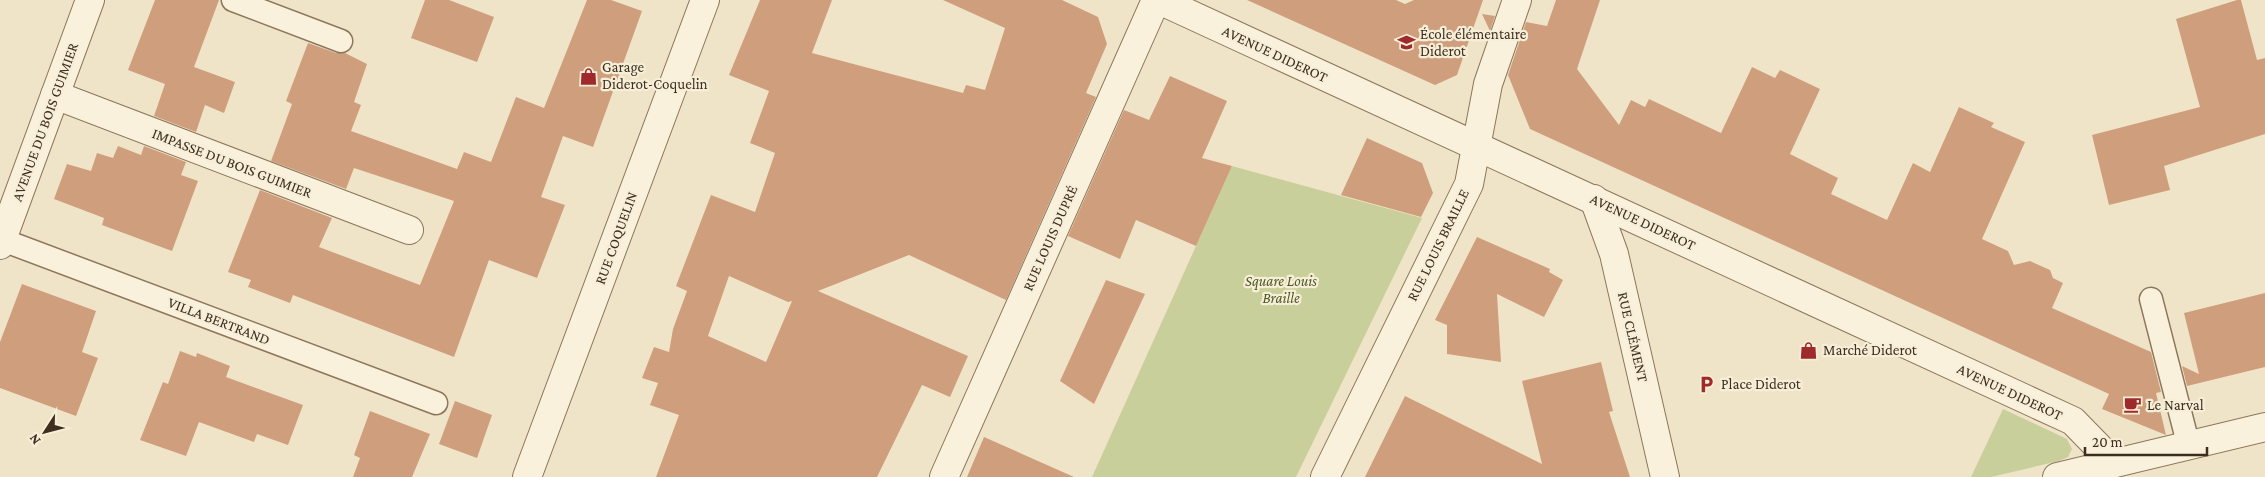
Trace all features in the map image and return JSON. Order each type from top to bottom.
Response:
[{"type":"street","name":"AVENUE DU BOIS GUIMIER","points":[[1,241],[90,0]]},
{"type":"street","name":"RUE COQUELIN","points":[[527,477],[705,0]]},
{"type":"street","name":"AVENUE DIDEROT","points":[[1157,0],[2073,421],[2114,464]]},
{"type":"street","name":"RUE LOUIS DUPRÉ","points":[[944,477],[1157,0]]},
{"type":"street","name":"RUE LOUIS BRAILLE","points":[[1325,477],[1468,184],[1488,84],[1517,0]]},
{"type":"street","name":"IMPASSE DU BOIS GUIMIER","points":[[55,95],[409,230]]},
{"type":"street","name":"RUE CLÉMENT","points":[[1594,200],[1614,254],[1665,477]]},
{"type":"street","points":[[2057,477],[2189,447],[2265,427]]},
{"type":"lane","points":[[232,0],[341,41]]},
{"type":"lane","name":"VILLA BERTRAND","points":[[1,241],[436,403]]},
{"type":"lane","points":[[2151,300],[2189,447]]},
{"type":"green space","name":"Square Louis Braille","points":[[1232,166],[1422,218],[1296,477],[1092,477]]},
{"type":"green space","points":[[2003,409],[2067,439],[2072,449],[2068,457],[2059,461],[1991,477],[1971,477]]},
{"type":"building","points":[[155,0],[219,0],[194,67],[235,82],[224,113],[205,105],[196,132],[154,116],[165,84],[128,70]]},
{"type":"building","points":[[425,0],[449,0],[494,17],[477,62],[411,38]]},
{"type":"building","points":[[587,0],[611,0],[642,11],[593,147],[563,136],[541,197],[565,205],[537,278],[489,260],[454,357],[293,295],[290,303],[248,287],[251,280],[228,272],[260,190],[332,218],[319,247],[420,285],[454,201],[354,168],[346,189],[271,161],[292,104],[286,101],[308,43],[336,53],[345,53],[367,64],[354,102],[361,105],[351,131],[457,169],[464,152],[491,162],[516,97],[544,108]]},
{"type":"building","points":[[760,0],[832,0],[812,53],[963,93],[966,85],[985,90],[1005,28],[943,0],[1062,0],[1098,17],[1107,44],[1086,93],[1096,97],[1006,300],[909,255],[818,291],[968,356],[950,397],[922,385],[877,477],[656,477],[679,415],[650,405],[658,383],[642,378],[654,347],[669,352],[673,329],[687,291],[676,286],[711,195],[755,212],[775,153],[750,143],[769,91],[729,75]],"holes":[[[729,276],[788,302],[792,301],[766,362],[708,336]]]},
{"type":"building","name":"École élémentaire Diderot","points":[[1247,0],[1396,0],[1405,4],[1414,0],[1483,0],[1457,75],[1435,85]]},
{"type":"building","points":[[1556,0],[1600,0],[1577,69],[1619,125],[1631,100],[1645,107],[1649,99],[1721,133],[1752,67],[1775,78],[1780,70],[1820,89],[1790,154],[1838,178],[1831,194],[1887,220],[1913,163],[1930,172],[1959,107],[1994,123],[1991,127],[2025,142],[1982,239],[2008,251],[2014,265],[2030,261],[2050,270],[2053,278],[2063,283],[2052,308],[2151,352],[2161,392],[2156,393],[2166,435],[2102,409],[2109,394],[1530,129],[1508,75],[1526,22],[1547,26]]},
{"type":"building","points":[[2241,0],[2257,60],[2265,58],[2265,134],[2164,166],[2170,190],[2109,205],[2092,135],[2200,107],[2176,19]]},
{"type":"building","points":[[1482,14],[1495,16],[1490,31]]},
{"type":"building","points":[[1170,76],[1227,101],[1202,158],[1232,166],[1196,246],[1136,220],[1120,259],[1068,236],[1124,110],[1149,120]]},
{"type":"building","points":[[1367,138],[1422,163],[1433,193],[1421,217],[1341,195]]},
{"type":"building","points":[[118,146],[141,155],[144,146],[186,162],[181,175],[198,181],[172,251],[102,225],[104,218],[54,199],[67,164],[91,171],[97,153],[113,158]]},
{"type":"building","points":[[1477,237],[1550,269],[1549,272],[1563,280],[1544,317],[1497,294],[1501,362],[1447,354],[1447,325],[1435,320]]},
{"type":"building","points":[[1106,280],[1145,294],[1094,404],[1060,381]]},
{"type":"building","points":[[22,284],[96,311],[82,352],[98,358],[76,416],[0,388],[0,342]]},
{"type":"building","points":[[2265,293],[2265,367],[2187,386],[2182,366],[2199,374],[2184,313]]},
{"type":"building","points":[[180,351],[196,357],[197,353],[230,366],[226,377],[303,405],[288,445],[257,434],[254,442],[199,422],[186,456],[140,440],[163,382],[168,384]]},
{"type":"building","points":[[1601,362],[1613,411],[1609,412],[1630,477],[1365,477],[1405,396],[1542,464],[1522,381]]},
{"type":"building","points":[[455,401],[492,415],[477,458],[439,444]]},
{"type":"building","points":[[370,411],[430,434],[412,477],[353,477],[360,458],[354,455]]},
{"type":"building","points":[[984,437],[1074,477],[967,477]]},
{"type":"place","name":"École élémentaire Diderot","points":[[1406,43]]},
{"type":"place","name":"Garage Diderot-Coquelin","points":[[588,76]]},
{"type":"place","name":"Marché Diderot","points":[[1809,350]]},
{"type":"place","name":"Place Diderot","points":[[1707,384]]},
{"type":"place","name":"Le Narval","points":[[2133,405]]}]
